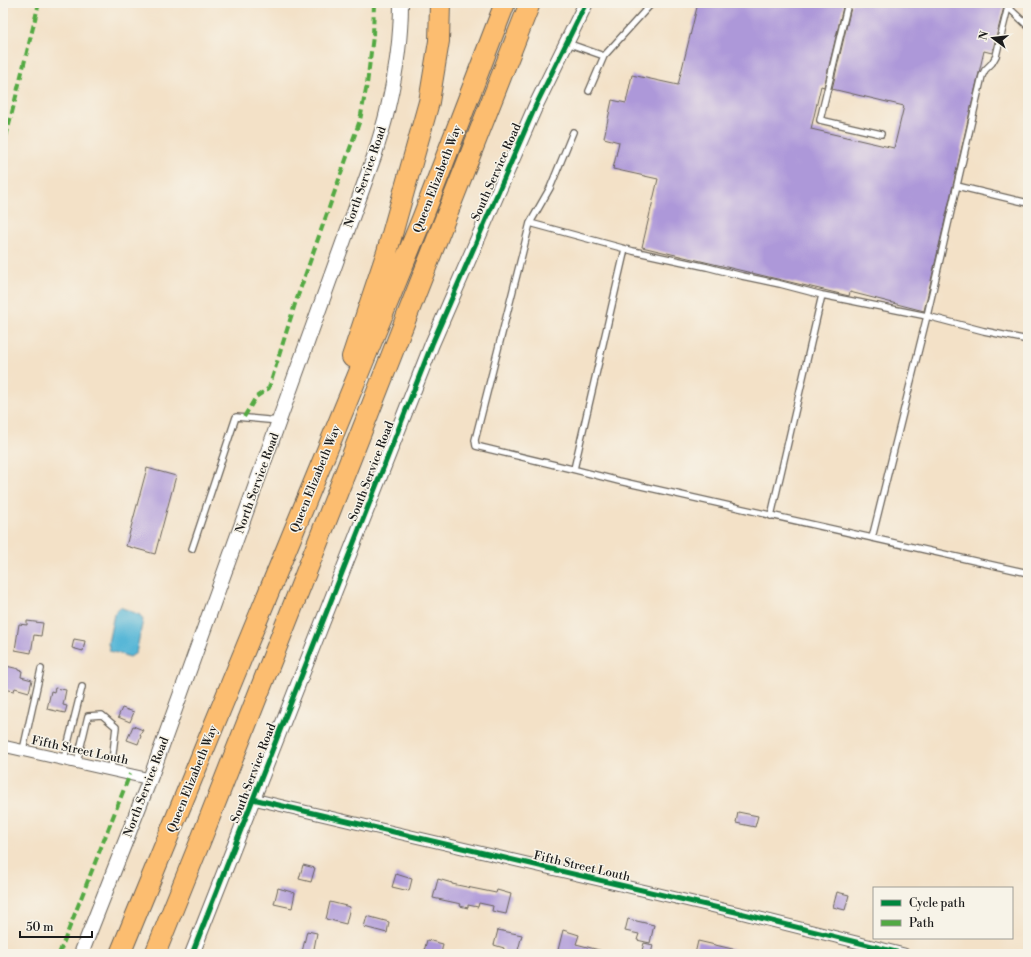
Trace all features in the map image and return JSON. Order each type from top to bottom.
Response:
[{"type":"highway","points":[[292,535],[387,252],[429,102],[440,40],[440,3]]},
{"type":"highway","name":"Queen Elizabeth Way","points":[[120,954],[422,219],[505,3]]},
{"type":"highway","name":"Queen Elizabeth Way","points":[[155,954],[530,3]]},
{"type":"street","name":"North Service Road","points":[[81,954],[150,778],[372,162],[388,108],[397,61],[401,22],[401,3]]},
{"type":"street","name":"South Service Road","points":[[192,954],[432,344],[536,105],[586,3]]},
{"type":"street","name":"Fifth Street Louth","points":[[3,746],[150,778]]},
{"type":"street","name":"Fifth Street Louth","points":[[254,799],[740,913],[904,954]]},
{"type":"lane","points":[[589,91],[604,56],[652,3]]},
{"type":"lane","points":[[848,3],[820,120],[881,134]]},
{"type":"lane","points":[[1008,5],[1028,26]]},
{"type":"lane","points":[[872,538],[927,316],[982,76],[985,70],[992,64],[996,56],[1008,5]]},
{"type":"lane","points":[[566,43],[604,56]]},
{"type":"lane","points":[[573,132],[550,188],[530,223],[476,440],[476,446],[771,516],[1028,573]]},
{"type":"lane","points":[[957,186],[1028,203]]},
{"type":"lane","points":[[530,223],[625,249],[822,295],[927,316],[984,331],[1028,340]]},
{"type":"lane","points":[[574,469],[625,249]]},
{"type":"lane","points":[[771,516],[822,295]]},
{"type":"lane","points":[[192,549],[236,416],[279,421]]},
{"type":"lane","points":[[23,750],[41,669]]},
{"type":"lane","points":[[64,759],[82,687]]},
{"type":"lane","points":[[76,762],[88,716],[102,716],[116,727],[111,770]]},
{"type":"water","points":[[120,607],[140,615],[143,620],[136,653],[130,657],[110,651],[108,643],[114,614]]},
{"type":"building","points":[[698,3],[844,3],[824,87],[821,86],[811,129],[894,148],[904,106],[832,89],[852,3],[1005,3],[992,53],[984,51],[924,311],[850,292],[849,296],[642,247],[658,179],[613,169],[619,142],[604,138],[612,100],[626,103],[632,75],[678,85]]},
{"type":"building","points":[[147,468],[176,476],[155,554],[126,546]]},
{"type":"building","points":[[27,621],[43,623],[41,636],[34,635],[31,653],[15,650],[19,624],[27,625]]},
{"type":"building","points":[[74,639],[85,641],[83,651],[72,648]]},
{"type":"building","points":[[6,666],[19,669],[22,671],[21,677],[32,680],[29,692],[15,688],[14,691],[3,689]]},
{"type":"building","points":[[55,688],[66,690],[63,705],[67,706],[65,713],[47,709],[51,691],[54,692]]},
{"type":"building","points":[[122,708],[134,712],[130,722],[118,717]]},
{"type":"building","points":[[133,726],[143,730],[138,744],[127,740]]},
{"type":"building","points":[[738,812],[758,816],[755,827],[736,823]]},
{"type":"building","points":[[303,865],[315,868],[311,882],[299,879]]},
{"type":"building","points":[[396,874],[412,879],[409,891],[392,887]]},
{"type":"building","points":[[438,879],[452,884],[496,893],[497,890],[511,894],[506,914],[492,911],[493,906],[479,903],[478,907],[468,905],[468,908],[460,906],[461,904],[433,898]]},
{"type":"building","points":[[278,888],[295,893],[292,908],[274,904]]},
{"type":"building","points":[[837,892],[849,895],[845,910],[833,907]]},
{"type":"building","points":[[330,902],[350,907],[346,924],[326,919]]},
{"type":"building","points":[[367,916],[389,922],[387,933],[364,927]]},
{"type":"building","points":[[628,919],[654,925],[650,943],[637,940],[639,934],[625,931]]},
{"type":"building","points":[[498,930],[522,935],[517,954],[503,953],[504,948],[494,945]]},
{"type":"building","points":[[563,930],[579,935],[576,944],[603,951],[603,954],[557,954]]},
{"type":"building","points":[[307,931],[317,933],[313,954],[302,952]]},
{"type":"building","points":[[427,940],[443,944],[441,954],[424,951]]},
{"type":"building","points":[[698,941],[741,951],[741,954],[695,954]]},
{"type":"building","points":[[644,943],[653,945],[651,954],[641,954]]},
{"type":"marked path","points":[[3,149],[39,3]]},
{"type":"marked path","points":[[244,417],[256,397],[269,388],[295,304],[360,120],[367,84],[373,36],[374,3]]},
{"type":"marked path","points":[[59,954],[130,774]]},
{"type":"cycle path","points":[[192,954],[432,344],[536,105],[586,3]]},
{"type":"cycle path","points":[[253,799],[740,913],[904,954]]}]
